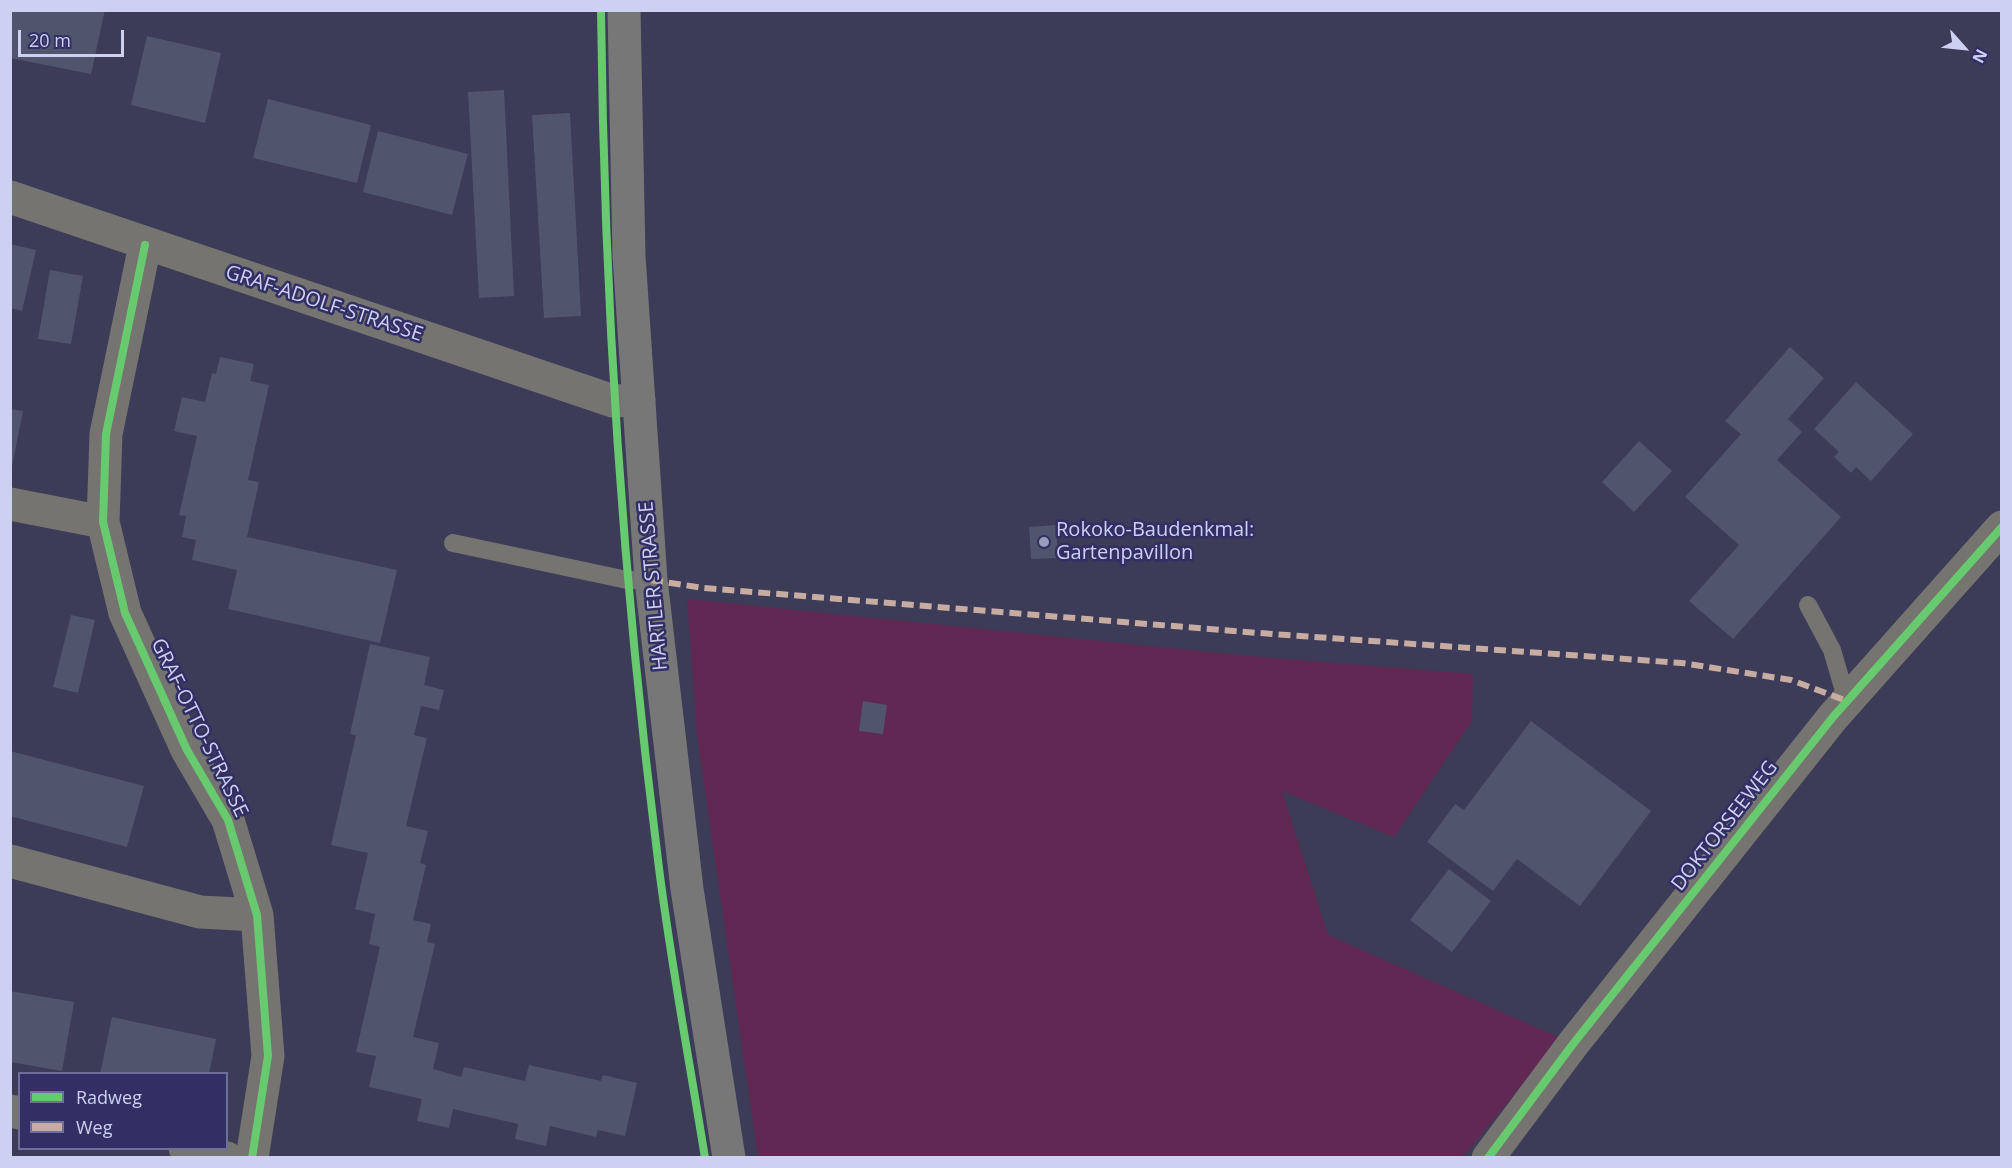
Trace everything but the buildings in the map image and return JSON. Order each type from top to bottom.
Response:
[{"type":"main road","name":"HARTLER STRASSE","points":[[624,10],[629,256],[651,580],[687,889],[729,1158]]},
{"type":"street","name":"GRAF-ADOLF-STRASSE","points":[[10,197],[145,245],[613,401],[639,400]]},
{"type":"street","name":"GRAF-OTTO-STRASSE","points":[[145,245],[106,434],[103,522],[125,613],[187,750],[228,820],[256,915],[268,1056],[252,1158]]},
{"type":"street","points":[[10,504],[103,522]]},
{"type":"street","name":"DOKTORSEEWEG","points":[[1488,1158],[1581,1034],[1847,701],[2001,527]]},
{"type":"street","points":[[10,861],[200,912],[256,915]]},
{"type":"street","points":[[190,1150],[227,1158]]},
{"type":"lane","points":[[453,543],[627,580],[651,580]]},
{"type":"lane","points":[[1808,605],[1832,650],[1847,701]]},
{"type":"shaded area","points":[[687,599],[1248,656],[1473,674],[1472,721],[1394,837],[1282,791],[1328,935],[1560,1038],[1463,1157],[758,1157],[697,735]]},
{"type":"marked path","points":[[651,580],[704,588],[1259,633],[1682,663],[1791,680],[1847,701]]},
{"type":"cycle path","points":[[601,10],[611,330],[634,648],[663,897],[705,1158]]},
{"type":"cycle path","points":[[145,245],[106,434],[103,522],[125,613],[187,750],[228,820],[257,915],[268,1056],[252,1158]]},
{"type":"cycle path","points":[[1488,1158],[1573,1044],[1833,717],[2002,527]]},
{"type":"place","name":"Rokoko-Baudenkmal: Gartenpavillon","points":[[1044,542]]}]
